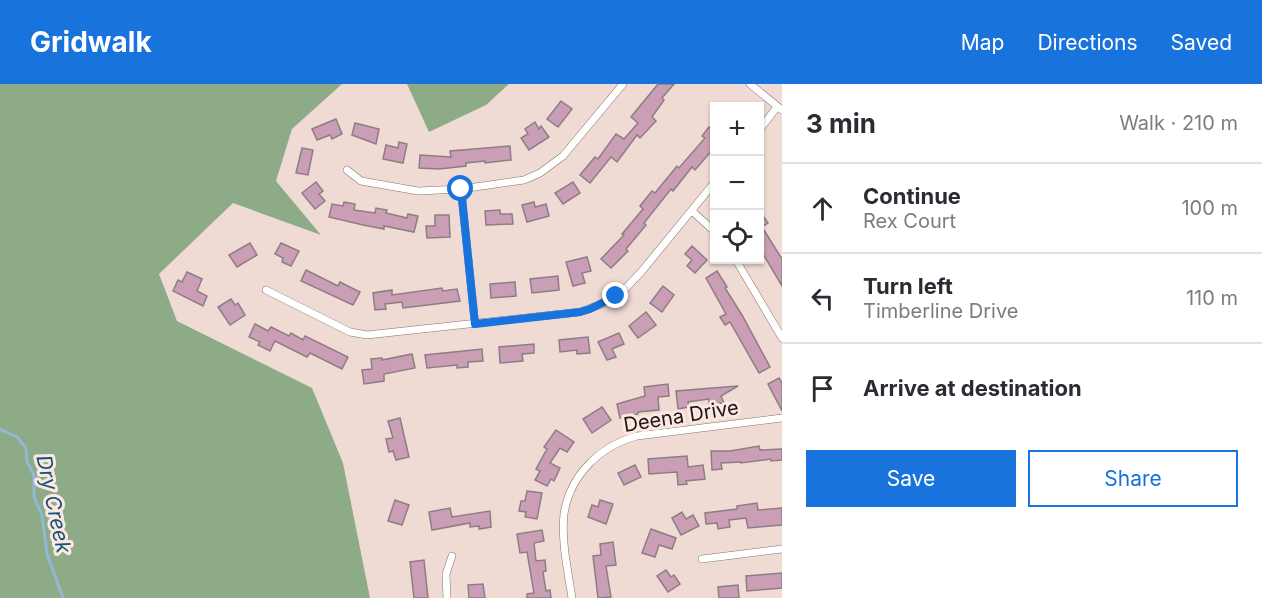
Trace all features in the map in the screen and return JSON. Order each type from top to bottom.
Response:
[{"type":"street","points":[[347,170],[361,181],[391,188],[428,192],[510,183],[540,173],[563,156],[623,84]]},
{"type":"street","points":[[750,84],[779,109],[764,124]]},
{"type":"street","points":[[266,290],[350,332],[367,335],[580,312],[607,302],[624,290],[710,188]]},
{"type":"street","points":[[461,189],[475,324]]},
{"type":"street","points":[[692,211],[710,227]]},
{"type":"street","points":[[738,264],[782,338]]},
{"type":"street","name":"Deena Drive","points":[[572,598],[564,537],[564,514],[576,480],[600,453],[615,444],[637,436],[782,418]]},
{"type":"street","points":[[702,559],[782,549]]},
{"type":"street","points":[[447,598],[446,573],[452,556]]},
{"type":"green space","points":[[0,84],[342,84],[292,129],[276,181],[321,235],[233,203],[159,274],[177,321],[312,388],[343,463],[370,598],[0,598]]},
{"type":"green space","points":[[407,84],[509,84],[486,105],[429,132]]},
{"type":"building","points":[[658,84],[674,84],[662,98],[664,100],[652,117],[656,121],[640,138],[637,135],[617,162],[611,157],[590,183],[580,175],[595,157],[598,159],[616,134],[624,139],[638,123],[631,117]]},
{"type":"building","points":[[561,101],[572,109],[558,127],[547,119]]},
{"type":"building","points":[[336,119],[342,134],[332,139],[330,135],[317,140],[312,129]]},
{"type":"building","points":[[535,122],[539,129],[541,126],[549,137],[529,150],[521,138],[528,134],[525,129]]},
{"type":"building","points":[[355,123],[379,129],[376,144],[352,135]]},
{"type":"building","points":[[709,127],[710,153],[695,170],[692,167],[673,191],[671,189],[644,223],[646,225],[626,249],[628,251],[611,268],[601,259],[624,235],[622,234],[643,209],[640,206],[652,191],[655,193],[677,166],[679,168],[705,138],[702,136]]},
{"type":"building","points":[[399,142],[407,144],[403,163],[383,159],[386,145],[398,148]]},
{"type":"building","points":[[510,146],[511,160],[466,163],[466,166],[439,169],[419,168],[420,155],[451,157],[450,151]]},
{"type":"building","points":[[302,148],[313,150],[308,175],[296,173]]},
{"type":"building","points":[[316,182],[323,191],[319,194],[325,201],[315,209],[302,193]]},
{"type":"building","points":[[573,182],[580,193],[563,204],[555,193]]},
{"type":"building","points":[[344,202],[355,204],[354,210],[375,213],[376,208],[407,218],[408,214],[418,216],[414,232],[384,226],[384,229],[329,217],[332,204],[343,206]]},
{"type":"building","points":[[534,202],[535,207],[546,204],[549,216],[527,222],[522,205]]},
{"type":"building","points":[[500,210],[500,214],[512,214],[513,224],[486,225],[485,211]]},
{"type":"building","points":[[435,215],[449,215],[450,237],[427,238],[426,226],[435,226]]},
{"type":"building","points":[[764,230],[782,259],[782,286],[764,255]]},
{"type":"building","points":[[250,243],[257,255],[237,267],[229,255]]},
{"type":"building","points":[[281,243],[299,251],[291,266],[282,262],[283,258],[275,254]]},
{"type":"building","points":[[692,246],[707,260],[695,273],[687,266],[692,260],[685,254]]},
{"type":"building","points":[[587,257],[591,271],[582,273],[585,283],[573,286],[566,262]]},
{"type":"building","points":[[306,270],[338,286],[340,282],[360,292],[353,305],[301,281]]},
{"type":"building","points":[[717,271],[770,367],[759,373],[730,322],[725,325],[720,317],[726,314],[706,278]]},
{"type":"building","points":[[187,272],[202,279],[197,291],[207,296],[203,306],[173,291],[178,280],[182,282]]},
{"type":"building","points":[[558,276],[559,290],[532,293],[530,279]]},
{"type":"building","points":[[515,282],[516,296],[491,298],[490,284]]},
{"type":"building","points":[[663,286],[674,295],[662,312],[650,303]]},
{"type":"building","points":[[442,288],[443,291],[457,289],[460,301],[403,308],[402,302],[385,304],[386,309],[375,310],[373,293],[392,290],[392,295]]},
{"type":"building","points":[[231,299],[235,305],[238,303],[245,315],[230,325],[218,307]]},
{"type":"building","points":[[646,312],[656,325],[638,338],[629,326]]},
{"type":"building","points":[[255,324],[268,331],[271,327],[289,336],[291,333],[303,340],[305,336],[348,357],[342,369],[310,353],[307,357],[275,341],[270,351],[258,345],[260,342],[249,337]]},
{"type":"building","points":[[619,333],[624,344],[612,349],[616,357],[607,360],[598,342]]},
{"type":"building","points":[[588,337],[590,353],[577,354],[577,350],[560,352],[559,340]]},
{"type":"building","points":[[534,344],[534,353],[522,354],[523,361],[500,363],[499,347]]},
{"type":"building","points":[[482,349],[483,361],[468,362],[468,367],[457,368],[457,365],[427,368],[425,355]]},
{"type":"building","points":[[412,354],[415,368],[384,374],[384,381],[364,384],[362,370],[372,369],[371,359],[382,358],[382,360]]},
{"type":"building","points":[[779,378],[782,383],[782,411],[768,384]]},
{"type":"building","points":[[668,384],[669,396],[658,397],[659,410],[638,412],[638,414],[620,418],[617,404],[645,396],[644,387]]},
{"type":"building","points":[[738,386],[721,396],[724,403],[709,404],[709,399],[688,402],[689,407],[678,409],[676,391]]},
{"type":"building","points":[[602,407],[611,420],[592,433],[583,419]]},
{"type":"building","points":[[400,418],[409,457],[396,460],[393,451],[389,452],[386,439],[393,438],[388,421]]},
{"type":"building","points":[[556,430],[574,442],[567,452],[560,448],[550,463],[560,468],[554,481],[551,479],[547,486],[535,480],[540,471],[536,469],[547,449],[544,447]]},
{"type":"building","points":[[759,446],[760,450],[782,449],[782,460],[721,463],[722,469],[712,470],[711,451],[730,451]]},
{"type":"building","points":[[687,456],[688,467],[703,465],[705,479],[686,481],[687,484],[678,485],[677,472],[649,474],[648,459]]},
{"type":"building","points":[[635,465],[641,477],[624,485],[618,473]]},
{"type":"building","points":[[527,491],[542,493],[537,519],[525,517],[526,512],[519,511],[521,501],[525,501]]},
{"type":"building","points":[[395,500],[409,505],[402,525],[388,521]]},
{"type":"building","points":[[600,500],[613,504],[606,524],[588,517],[592,505],[598,507]]},
{"type":"building","points":[[757,503],[758,510],[782,508],[782,525],[748,528],[746,518],[729,520],[730,527],[718,529],[717,523],[706,524],[705,513],[737,509],[737,506]]},
{"type":"building","points":[[450,508],[452,517],[490,511],[491,527],[479,529],[479,526],[470,527],[470,523],[432,530],[429,512]]},
{"type":"building","points":[[682,512],[686,519],[693,515],[699,526],[681,535],[672,518]]},
{"type":"building","points":[[651,529],[676,538],[672,549],[659,545],[655,557],[642,553]]},
{"type":"building","points":[[542,530],[544,541],[534,543],[536,561],[545,560],[546,571],[543,572],[546,591],[550,590],[551,598],[527,598],[527,594],[534,593],[527,552],[520,553],[517,534]]},
{"type":"building","points":[[613,542],[616,565],[606,566],[611,597],[598,598],[593,556],[601,555],[600,544]]},
{"type":"building","points":[[424,560],[428,598],[414,598],[410,562]]},
{"type":"building","points":[[666,570],[671,577],[674,575],[680,584],[668,592],[657,576]]},
{"type":"building","points":[[782,573],[782,588],[747,591],[746,576]]},
{"type":"building","points":[[483,584],[485,598],[469,598],[468,585]]},
{"type":"building","points":[[738,585],[739,598],[719,598],[718,587]]},
{"type":"waterway","name":"Dry Creek","points":[[0,429],[17,437],[26,448],[27,462],[34,475],[34,497],[42,515],[47,554],[63,598]]},
{"type":"route","points":[[461,189],[475,324],[580,312],[607,302],[616,296]]}]
